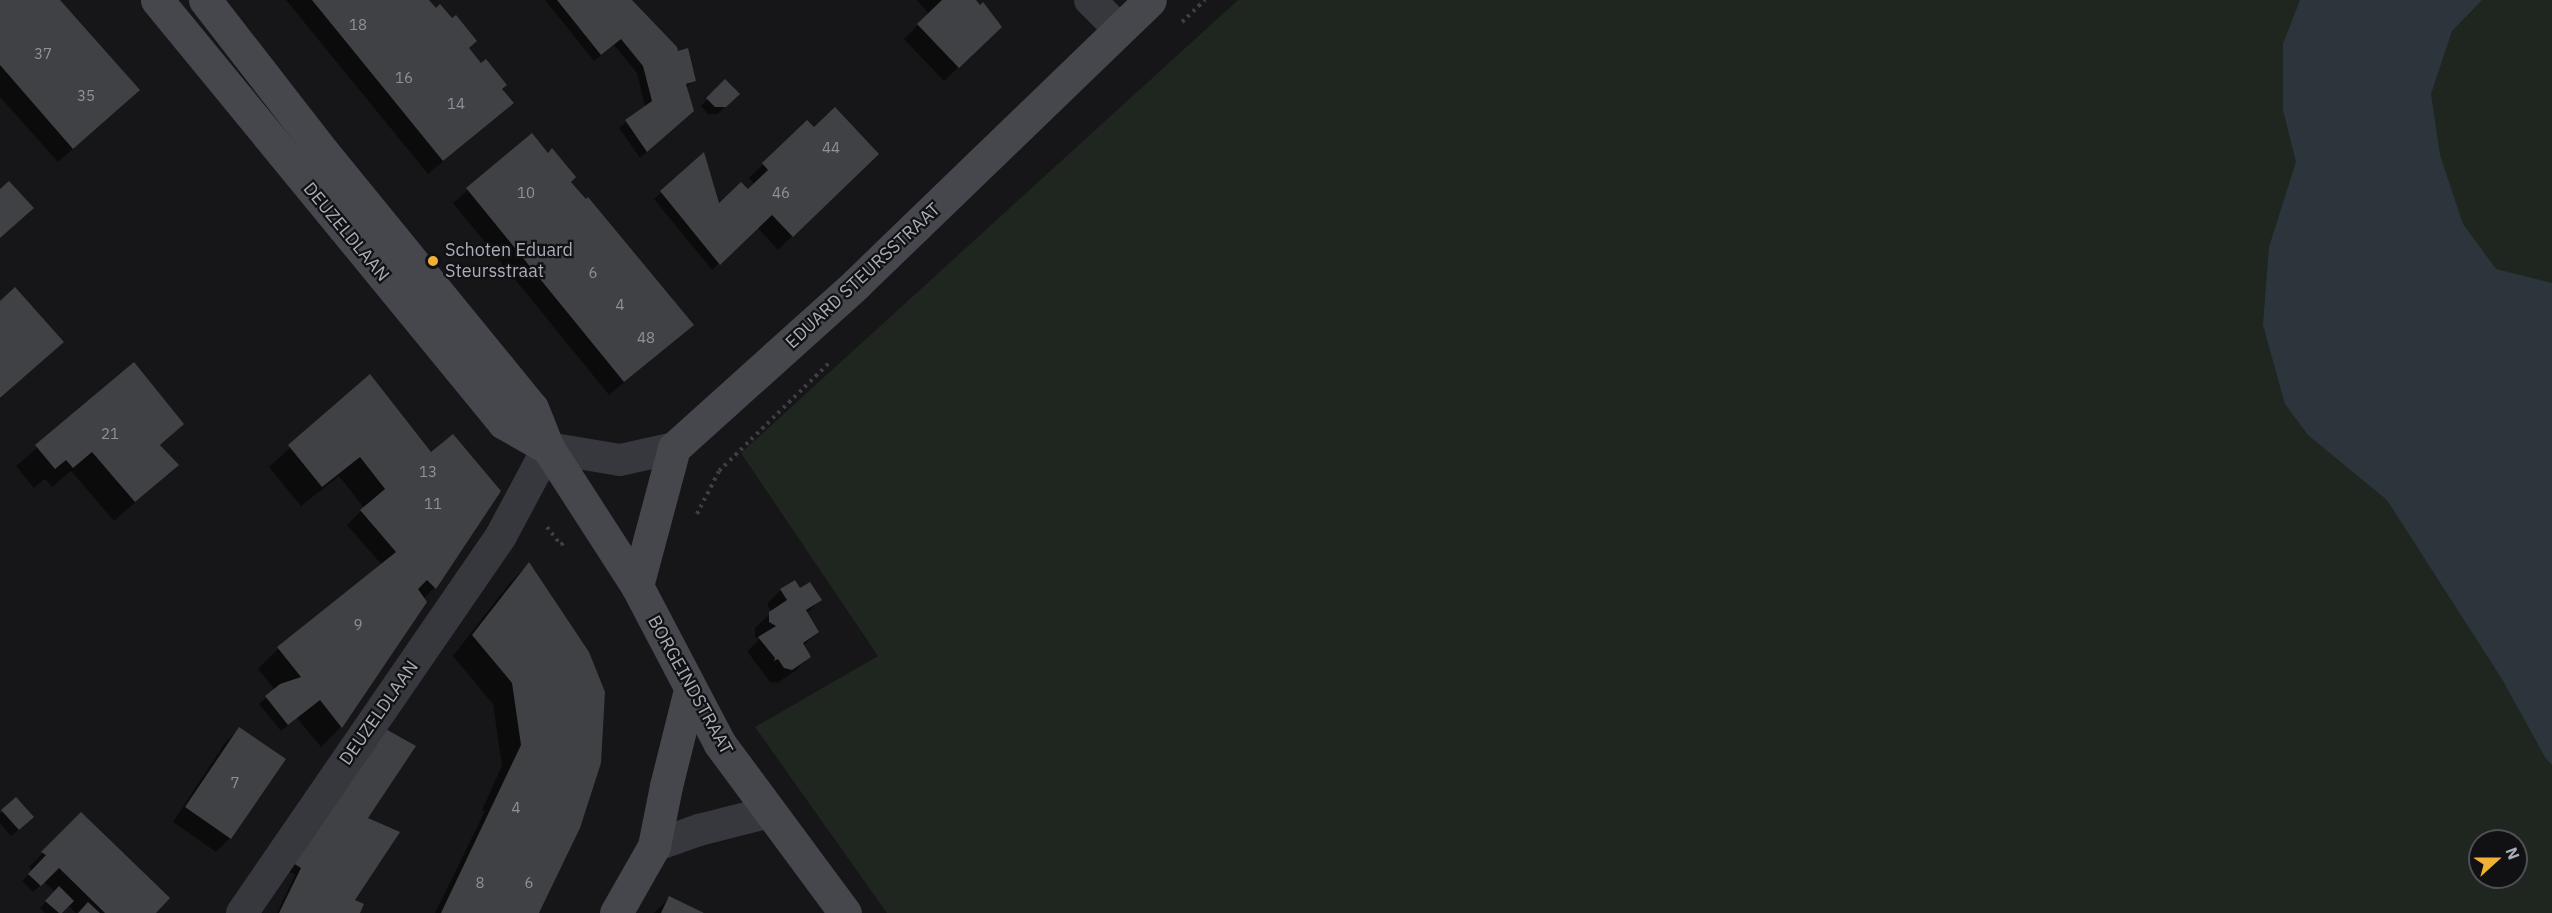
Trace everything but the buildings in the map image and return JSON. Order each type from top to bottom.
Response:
[{"type":"street","name":"DEUZELDLAAN","points":[[157,0],[504,423],[548,448],[620,460],[674,448]]},
{"type":"street","name":"DEUZELDLAAN","points":[[205,0],[323,152],[532,408],[548,448],[501,536],[242,913]]},
{"type":"street","points":[[1090,0],[1120,30]]},
{"type":"street","name":"EDUARD STEURSSTRAAT","points":[[674,448],[857,283],[1150,0]]},
{"type":"street","name":"BORGEINDSTRAAT","points":[[548,448],[637,586],[720,744],[845,913]]},
{"type":"street","points":[[637,586],[674,448]]},
{"type":"street","points":[[616,913],[654,846],[690,690]]},
{"type":"street","points":[[654,846],[699,830],[770,812]]},
{"type":"shaded area","points":[[1238,0],[2552,0],[2552,913],[887,913],[755,727],[878,656],[741,453]]},
{"type":"shaded area","points":[[2300,0],[2482,0],[2452,31],[2431,94],[2440,155],[2463,224],[2496,269],[2552,283],[2552,765],[2545,757],[2502,679],[2387,500],[2308,435],[2285,404],[2263,325],[2269,247],[2296,162],[2283,110],[2283,44]]},
{"type":"place","name":"Schoten Eduard Steursstraat","points":[[433,261]]}]
